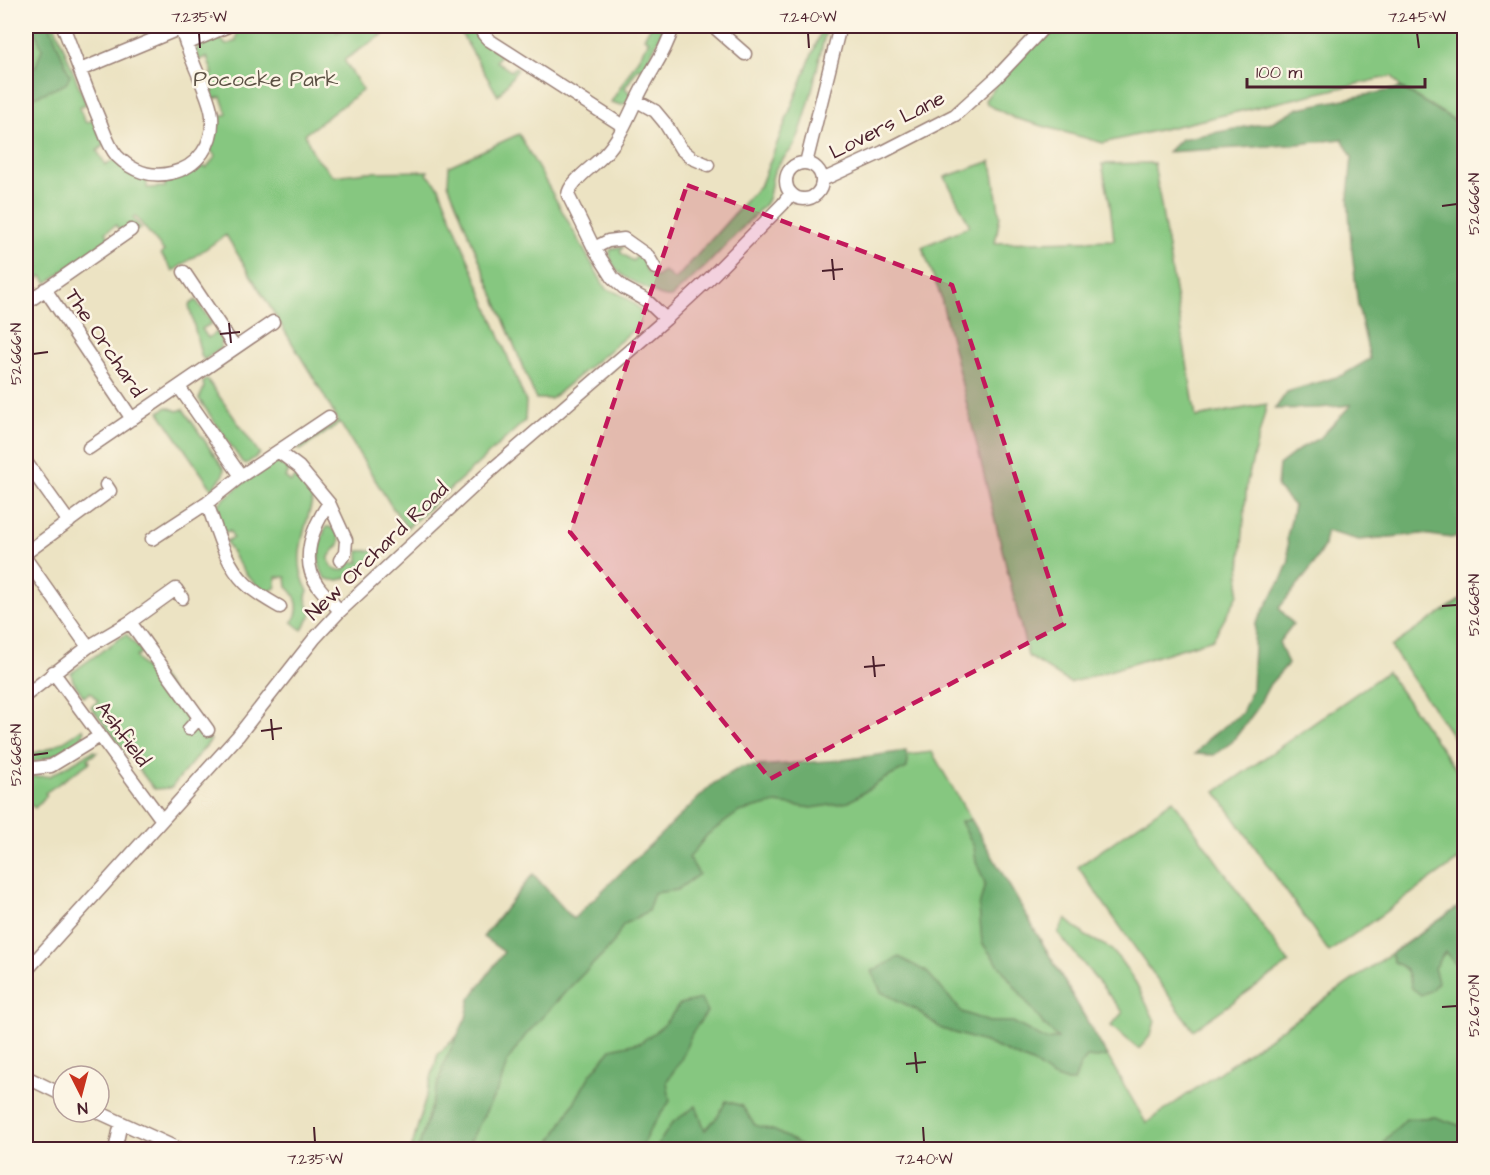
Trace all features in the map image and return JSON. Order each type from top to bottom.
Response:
[{"type":"street","points":[[63,26],[80,70],[103,129],[116,154],[129,166],[145,174],[163,175],[180,171],[195,162],[206,149],[211,132],[212,115],[180,27],[80,70]]},
{"type":"street","points":[[186,44],[228,26]]},
{"type":"street","points":[[483,26],[484,35],[489,40],[622,126]]},
{"type":"street","points":[[666,319],[646,300],[619,285],[594,248],[569,201],[568,190],[609,151],[642,88],[660,61],[673,26]]},
{"type":"street","points":[[713,26],[745,54]]},
{"type":"street","points":[[806,163],[840,26]]},
{"type":"street","name":"Lovers Lane","points":[[822,180],[955,115],[997,77],[1045,26]]},
{"type":"street","points":[[637,101],[655,111],[681,149],[692,158],[708,165]]},
{"type":"street","points":[[806,163],[815,167],[822,180],[819,191],[810,198],[800,199],[790,193],[786,183],[787,172],[795,165],[806,163]]},
{"type":"street","name":"New Orchard Road","points":[[26,971],[238,736],[314,639],[367,583],[514,450],[666,319],[783,204],[790,193]]},
{"type":"street","name":"The Orchard","points":[[26,303],[131,230]]},
{"type":"street","points":[[594,248],[608,241],[624,239],[648,256],[655,268]]},
{"type":"street","points":[[184,272],[235,348]]},
{"type":"street","name":"The Orchard","points":[[45,289],[132,419]]},
{"type":"street","name":"The Orchard","points":[[90,448],[273,322]]},
{"type":"street","name":"The Orchard","points":[[179,387],[241,476]]},
{"type":"street","points":[[152,539],[329,417]]},
{"type":"street","points":[[279,452],[299,467],[329,503],[346,540],[347,546],[340,560]]},
{"type":"street","points":[[26,462],[69,522]]},
{"type":"street","points":[[26,553],[110,491],[106,485]]},
{"type":"street","points":[[207,503],[222,547],[244,583],[280,607]]},
{"type":"street","points":[[329,503],[317,520],[310,543],[309,565],[316,584],[340,611]]},
{"type":"street","points":[[26,559],[88,647]]},
{"type":"street","points":[[26,695],[88,647],[130,622],[176,589],[182,598]]},
{"type":"street","points":[[130,622],[208,730]]},
{"type":"street","name":"Ashfield","points":[[53,672],[162,820]]},
{"type":"street","points":[[189,729],[199,718]]},
{"type":"street","points":[[26,769],[51,766],[100,736]]},
{"type":"street","points":[[26,1077],[51,1089]]},
{"type":"street","points":[[111,1118],[181,1149]]},
{"type":"street","points":[[115,1149],[121,1123]]},
{"type":"highlighted area","points":[[687,185],[952,285],[1064,624],[770,779],[570,532]]},
{"type":"green space","name":"Pococke Park","points":[[26,26],[55,26],[86,104],[79,108],[86,123],[93,120],[104,145],[97,151],[106,165],[114,160],[147,179],[147,188],[165,187],[165,178],[199,163],[206,168],[216,156],[210,150],[218,117],[227,114],[221,97],[213,99],[204,77],[213,74],[207,57],[198,60],[196,51],[202,43],[209,39],[220,38],[226,45],[236,41],[237,32],[243,27],[252,26],[255,32],[272,26],[335,26],[337,32],[353,26],[396,26],[344,60],[363,90],[305,134],[315,157],[334,176],[366,172],[428,171],[427,174],[439,187],[526,402],[525,421],[407,528],[340,423],[301,450],[297,449],[338,421],[226,235],[173,271],[161,254],[164,251],[135,216],[133,218],[141,228],[135,232],[120,231],[116,225],[106,232],[109,238],[47,283],[42,276],[33,282],[37,289],[26,297]]},
{"type":"green space","points":[[33,26],[50,26],[70,76],[66,84],[30,99],[26,97],[26,66],[30,69],[36,66],[42,49]]},
{"type":"green space","points":[[457,26],[476,26],[480,39],[501,54],[496,61],[511,71],[515,67],[518,69],[498,96]]},
{"type":"green space","points":[[651,26],[665,26],[643,70],[638,68],[625,88],[631,94],[626,103],[621,105],[611,102],[649,41],[644,37]]},
{"type":"green space","points":[[827,26],[801,128],[794,146],[774,172],[766,203],[706,266],[671,297],[659,295],[622,275],[610,258],[610,250],[618,247],[623,247],[620,252],[633,261],[638,255],[652,276],[657,277],[664,271],[675,280],[761,184],[820,34]]},
{"type":"green space","points":[[1053,26],[1464,26],[1464,126],[1401,88],[1392,76],[1103,143],[1014,118],[988,105],[985,100],[1001,79]]},
{"type":"green space","points":[[1401,88],[1464,126],[1464,535],[1451,538],[1422,534],[1359,540],[1326,531],[1324,546],[1309,571],[1279,608],[1293,624],[1279,642],[1288,664],[1270,684],[1256,710],[1232,742],[1214,755],[1195,754],[1209,738],[1242,713],[1252,689],[1255,625],[1289,561],[1287,537],[1294,506],[1277,487],[1279,465],[1301,448],[1321,437],[1351,405],[1275,409],[1287,392],[1343,375],[1370,359],[1358,306],[1351,242],[1348,197],[1352,157],[1342,139],[1290,145],[1168,152],[1181,139],[1272,122],[1299,108]]},
{"type":"green space","points":[[519,134],[606,289],[625,297],[641,311],[638,326],[551,399],[536,399],[448,183],[449,166]]},
{"type":"green space","points":[[991,161],[1000,216],[995,243],[1114,240],[1102,164],[1154,163],[1196,417],[1267,404],[1247,482],[1238,595],[1213,639],[1070,683],[1028,656],[940,294],[922,247],[970,226],[945,177]]},
{"type":"green space","points":[[196,300],[212,323],[202,329],[208,338],[217,332],[223,340],[220,349],[204,360],[189,305]]},
{"type":"green space","points":[[207,379],[260,454],[246,464],[242,462],[199,399],[204,388],[203,382]]},
{"type":"green space","points":[[167,407],[178,411],[183,409],[224,469],[223,476],[212,489],[159,412]]},
{"type":"green space","points":[[273,463],[279,463],[290,470],[285,477],[291,482],[297,475],[314,492],[300,554],[300,566],[308,591],[306,600],[312,614],[302,630],[292,622],[297,613],[297,604],[294,595],[287,587],[286,577],[276,577],[276,587],[270,591],[263,591],[237,562],[226,541],[233,538],[230,530],[222,534],[217,518],[218,504],[244,482]]},
{"type":"green space","points":[[326,527],[337,530],[340,540],[329,557],[331,566],[335,569],[344,570],[351,562],[359,562],[359,551],[381,550],[348,577],[340,580],[325,578],[320,566],[319,553]]},
{"type":"green space","points":[[1464,597],[1464,753],[1391,647]]},
{"type":"green space","points":[[126,634],[142,652],[136,657],[144,668],[151,664],[189,714],[189,723],[194,731],[201,731],[211,740],[171,788],[154,789],[91,707],[98,701],[90,692],[84,697],[73,681],[71,673]]},
{"type":"green space","points":[[1387,672],[1464,781],[1464,856],[1329,952],[1216,792]]},
{"type":"green space","points":[[83,728],[84,733],[80,739],[66,749],[41,760],[26,763],[26,754],[56,745]]},
{"type":"green space","points":[[93,751],[97,752],[88,759],[90,762],[45,793],[47,795],[35,808],[26,802],[26,777],[50,776]]},
{"type":"green space","points":[[906,751],[907,768],[884,779],[849,802],[812,808],[776,803],[739,812],[707,835],[689,858],[699,874],[677,890],[654,893],[648,911],[623,925],[612,945],[525,1036],[508,1060],[500,1085],[466,1149],[418,1149],[445,1061],[466,1018],[470,999],[504,952],[483,937],[533,874],[573,919],[714,783],[741,767],[842,760]]},
{"type":"green space","points":[[932,752],[1146,1123],[1464,903],[1464,1149],[411,1150],[438,1054],[739,776]]},
{"type":"green space","points":[[1173,800],[1289,963],[1193,1030],[1078,867]]},
{"type":"green space","points":[[971,819],[1107,1056],[1087,1057],[1080,1066],[1074,1082],[1051,1076],[1034,1064],[987,1043],[942,1029],[915,1009],[881,992],[872,971],[899,957],[927,972],[962,1012],[989,1022],[1013,1022],[1046,1040],[1058,1038],[1044,1025],[982,943],[979,907],[985,883],[976,862],[974,847],[961,822]]},
{"type":"green space","points":[[1464,903],[1464,973],[1445,952],[1434,968],[1438,982],[1430,991],[1421,995],[1412,988],[1407,972],[1394,962],[1391,954]]},
{"type":"green space","points":[[1066,919],[1086,936],[1110,948],[1136,983],[1155,1021],[1151,1035],[1139,1049],[1111,1026],[1123,1012],[1058,933]]},
{"type":"green space","points":[[701,999],[707,1012],[692,1033],[681,1060],[667,1081],[670,1101],[651,1128],[640,1149],[547,1149],[590,1075],[611,1049],[641,1042],[663,1026],[680,1004]]},
{"type":"green space","points":[[726,1101],[742,1106],[755,1125],[775,1131],[805,1149],[655,1149],[672,1123],[696,1106],[705,1130],[718,1116]]},
{"type":"green space","points":[[1435,1117],[1464,1127],[1464,1149],[1385,1149],[1384,1141],[1406,1119]]}]
